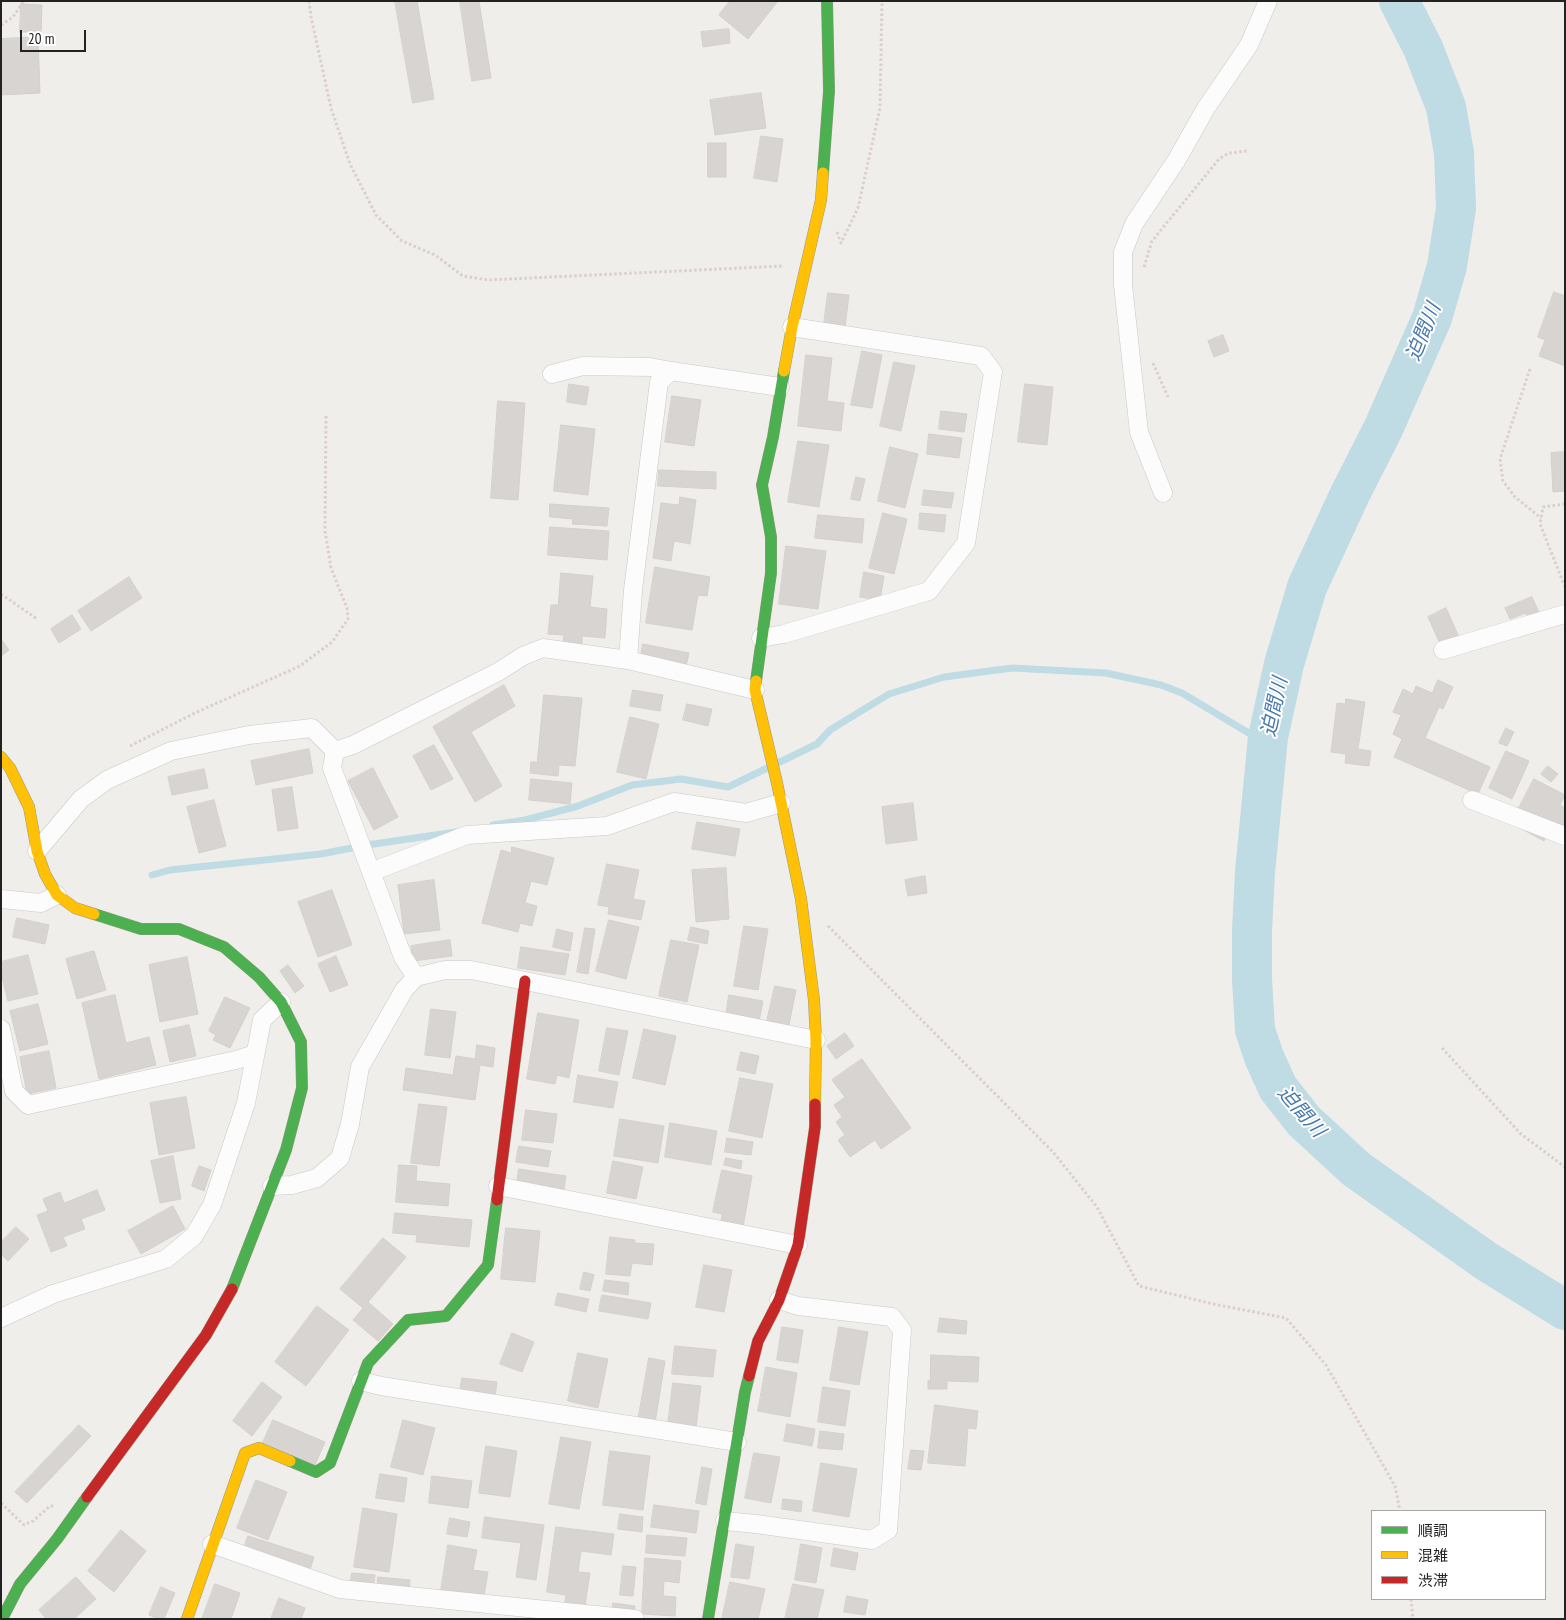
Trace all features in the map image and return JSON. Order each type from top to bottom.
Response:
[{"type":"street","points":[[1163,492],[1139,432],[1123,285],[1123,252],[1134,224],[1176,161],[1206,108],[1248,44],[1268,1]]},
{"type":"street","points":[[708,1619],[745,1392],[758,1341],[779,1300],[798,1245],[815,1128],[816,1040],[814,1000],[801,899],[755,690],[771,573],[771,537],[762,485],[792,326],[821,200],[829,91],[824,3]]},
{"type":"street","points":[[761,638],[784,634],[928,591],[966,543],[993,372],[981,356],[792,326]]},
{"type":"street","points":[[552,374],[583,366],[650,367],[780,387]]},
{"type":"street","points":[[628,660],[633,590],[659,382],[671,371]]},
{"type":"street","points":[[1443,650],[1565,614]]},
{"type":"street","points":[[335,751],[354,745],[498,672],[523,656],[543,648],[628,660],[755,690]]},
{"type":"street","points":[[37,851],[81,799],[106,780],[171,751],[249,735],[312,728],[335,751]]},
{"type":"street","points":[[335,751],[332,768],[403,957],[416,977]]},
{"type":"street","points":[[1,757],[10,768],[28,807],[37,851],[46,874],[57,894],[75,908],[141,929],[179,929],[224,947],[259,977],[281,1002],[301,1042],[302,1088],[286,1150],[229,1296],[211,1327],[80,1508],[20,1584],[2,1619]]},
{"type":"street","points":[[1472,800],[1565,836]]},
{"type":"street","points":[[371,872],[467,834],[607,826],[674,802],[746,813],[781,803]]},
{"type":"street","points":[[1,899],[41,903],[57,894]]},
{"type":"street","points":[[272,1186],[292,1186],[317,1178],[340,1158],[350,1124],[360,1067],[404,990],[416,977],[445,970],[470,970],[816,1040]]},
{"type":"street","points":[[187,1619],[245,1454],[259,1448],[316,1472],[330,1463],[368,1363],[408,1320],[446,1316],[488,1265],[525,981]]},
{"type":"street","points":[[1,1318],[53,1294],[166,1259],[194,1236],[212,1205],[246,1103],[262,1020],[281,1002]]},
{"type":"street","points":[[1,1028],[14,1091],[28,1105],[256,1054]]},
{"type":"street","points":[[498,1186],[798,1245]]},
{"type":"street","points":[[725,1521],[872,1540],[888,1530],[902,1330],[892,1318],[798,1306],[779,1300]]},
{"type":"street","points":[[361,1381],[390,1388],[738,1442]]},
{"type":"street","points":[[212,1544],[340,1589],[635,1619]]},
{"type":"path","points":[[1,25],[13,17],[24,1]]},
{"type":"path","points":[[309,1],[331,108],[350,164],[376,215],[402,241],[435,255],[464,276],[488,280],[806,265]]},
{"type":"path","points":[[836,228],[842,243],[858,208],[880,108],[882,1]]},
{"type":"path","points":[[1144,268],[1152,241],[1220,159],[1229,153],[1246,151]]},
{"type":"path","points":[[1151,356],[1168,397]]},
{"type":"path","points":[[1530,368],[1500,459],[1503,481],[1515,496],[1541,518]]},
{"type":"path","points":[[124,750],[139,740],[197,712],[300,666],[332,642],[348,619],[348,608],[331,568],[325,531],[326,414]]},
{"type":"path","points":[[1565,504],[1543,507],[1540,524],[1565,587]]},
{"type":"path","points":[[1,594],[37,619]]},
{"type":"path","points":[[801,899],[1053,1152],[1097,1208],[1139,1286],[1213,1304],[1286,1318],[1326,1365],[1395,1486],[1400,1510]]},
{"type":"path","points":[[1442,1048],[1522,1134],[1565,1167]]},
{"type":"path","points":[[1,1503],[24,1525],[33,1521],[50,1506],[80,1508]]},
{"type":"path","points":[[1411,1600],[1413,1619]]},
{"type":"building","points":[[395,1],[417,1],[434,99],[413,103]]},
{"type":"building","points":[[460,1],[479,1],[491,78],[472,81]]},
{"type":"building","points":[[730,1],[778,1],[748,39],[719,15]]},
{"type":"building","points":[[21,4],[42,5],[41,32],[20,32]]},
{"type":"building","points":[[729,29],[730,43],[703,47],[701,32]]},
{"type":"building","points":[[38,37],[40,93],[1,95],[1,39]]},
{"type":"building","points":[[761,93],[766,128],[715,135],[710,100]]},
{"type":"building","points":[[761,136],[783,139],[777,182],[754,178]]},
{"type":"building","points":[[708,143],[726,143],[726,177],[708,177]]},
{"type":"building","points":[[1554,292],[1565,296],[1565,366],[1539,356],[1545,340],[1538,337]]},
{"type":"building","points":[[828,293],[849,295],[845,327],[824,324]]},
{"type":"building","points":[[1223,335],[1229,351],[1214,357],[1208,341]]},
{"type":"building","points":[[862,351],[882,355],[872,408],[851,405]]},
{"type":"building","points":[[806,355],[832,358],[827,401],[844,403],[841,431],[798,426]]},
{"type":"building","points":[[894,362],[915,366],[901,431],[880,426]]},
{"type":"building","points":[[569,384],[589,387],[586,405],[567,402]]},
{"type":"building","points":[[1025,384],[1053,387],[1047,445],[1018,442]]},
{"type":"building","points":[[672,396],[701,400],[694,446],[665,442]]},
{"type":"building","points":[[498,401],[525,403],[518,500],[491,498]]},
{"type":"building","points":[[941,411],[967,414],[964,432],[939,429]]},
{"type":"building","points":[[561,425],[595,429],[588,495],[554,491]]},
{"type":"building","points":[[929,434],[962,438],[959,458],[927,454]]},
{"type":"building","points":[[798,441],[829,445],[819,507],[788,502]]},
{"type":"building","points":[[890,447],[918,454],[905,508],[878,501]]},
{"type":"building","points":[[1565,452],[1565,491],[1553,492],[1551,453]]},
{"type":"building","points":[[659,470],[716,472],[716,489],[658,486]]},
{"type":"building","points":[[856,477],[865,479],[860,501],[851,499]]},
{"type":"building","points":[[924,490],[954,493],[951,508],[922,505]]},
{"type":"building","points":[[680,497],[696,500],[690,544],[674,541],[671,561],[653,558],[661,503],[679,505]]},
{"type":"building","points":[[550,504],[609,508],[607,526],[572,524],[573,519],[550,517]]},
{"type":"building","points":[[883,513],[907,519],[894,574],[869,568]]},
{"type":"building","points":[[920,513],[946,515],[944,532],[919,529]]},
{"type":"building","points":[[818,515],[864,519],[862,543],[815,538]]},
{"type":"building","points":[[550,527],[609,531],[607,560],[548,555]]},
{"type":"building","points":[[786,546],[826,551],[818,609],[779,604]]},
{"type":"building","points":[[655,567],[710,577],[707,596],[698,595],[692,630],[646,623]]},
{"type":"building","points":[[864,572],[884,576],[880,600],[860,597]]},
{"type":"building","points":[[561,573],[593,576],[590,607],[607,609],[605,638],[582,636],[582,645],[563,643],[564,635],[548,634],[551,605],[558,605]]},
{"type":"building","points":[[129,577],[142,598],[91,631],[78,611]]},
{"type":"building","points":[[1532,597],[1543,621],[1531,626],[1526,613],[1510,619],[1505,608]]},
{"type":"building","points":[[1446,608],[1459,637],[1441,646],[1428,617]]},
{"type":"building","points":[[72,615],[81,629],[59,643],[51,629]]},
{"type":"building","points":[[1,639],[9,650],[1,656]]},
{"type":"building","points":[[643,644],[689,653],[685,671],[640,663]]},
{"type":"building","points":[[1438,680],[1453,687],[1443,709],[1439,707],[1425,738],[1490,767],[1478,794],[1394,757],[1402,739],[1393,734],[1401,715],[1393,712],[1403,689],[1413,694],[1416,686],[1432,693]]},
{"type":"building","points":[[504,685],[515,706],[471,732],[502,786],[475,802],[433,727]]},
{"type":"building","points":[[633,690],[663,695],[660,711],[630,706]]},
{"type":"building","points":[[544,695],[582,698],[575,766],[559,765],[558,776],[530,773],[531,762],[537,762]]},
{"type":"building","points":[[1346,699],[1365,702],[1358,749],[1371,751],[1369,766],[1345,763],[1346,754],[1331,752],[1337,703],[1345,704]]},
{"type":"building","points":[[687,704],[712,709],[708,726],[683,720]]},
{"type":"building","points":[[630,717],[659,724],[646,779],[617,772]]},
{"type":"building","points":[[1506,728],[1514,732],[1507,746],[1499,743]]},
{"type":"building","points":[[434,745],[453,779],[431,790],[413,756]]},
{"type":"building","points":[[309,749],[313,773],[256,785],[251,761]]},
{"type":"building","points":[[1506,751],[1529,761],[1512,799],[1489,788]]},
{"type":"building","points":[[1548,766],[1558,774],[1551,782],[1541,774]]},
{"type":"building","points":[[373,768],[398,817],[374,830],[348,781]]},
{"type":"building","points":[[204,769],[208,788],[172,795],[168,777]]},
{"type":"building","points":[[531,779],[572,783],[570,804],[529,800]]},
{"type":"building","points":[[1534,779],[1565,795],[1560,805],[1565,808],[1565,835],[1551,828],[1544,841],[1511,823]]},
{"type":"building","points":[[292,787],[298,828],[278,831],[272,790]]},
{"type":"building","points":[[214,800],[226,846],[199,853],[187,807]]},
{"type":"building","points":[[913,803],[917,840],[886,844],[882,807]]},
{"type":"building","points":[[697,822],[740,829],[735,856],[692,849]]},
{"type":"building","points":[[512,847],[554,858],[547,885],[531,881],[525,903],[537,906],[532,926],[520,923],[518,932],[482,923],[501,850],[511,853]]},
{"type":"building","points":[[607,864],[639,870],[633,899],[645,901],[641,920],[608,914],[609,907],[598,905]]},
{"type":"building","points":[[726,868],[729,919],[696,922],[692,870]]},
{"type":"building","points":[[925,876],[927,893],[908,896],[905,880]]},
{"type":"building","points":[[434,880],[440,930],[404,934],[398,885]]},
{"type":"building","points":[[332,890],[352,945],[318,957],[298,902]]},
{"type":"building","points":[[17,918],[49,925],[45,944],[13,937]]},
{"type":"building","points":[[609,920],[639,927],[626,979],[596,971]]},
{"type":"building","points":[[744,926],[768,929],[758,990],[734,986]]},
{"type":"building","points":[[691,927],[709,931],[707,944],[688,940]]},
{"type":"building","points":[[585,928],[595,929],[588,974],[577,972]]},
{"type":"building","points":[[557,929],[573,933],[570,951],[553,947]]},
{"type":"building","points":[[450,940],[452,956],[413,961],[411,946]]},
{"type":"building","points":[[671,940],[699,945],[687,1002],[659,996]]},
{"type":"building","points":[[521,947],[569,954],[565,975],[518,968]]},
{"type":"building","points":[[94,951],[106,990],[77,999],[66,959]]},
{"type":"building","points":[[28,955],[38,994],[8,1001],[1,973],[1,962]]},
{"type":"building","points":[[336,956],[348,985],[330,992],[318,964]]},
{"type":"building","points":[[187,957],[198,1014],[160,1022],[149,965]]},
{"type":"building","points":[[288,965],[304,986],[295,993],[280,971]]},
{"type":"building","points":[[775,986],[796,990],[789,1025],[767,1021]]},
{"type":"building","points":[[115,995],[126,1043],[149,1037],[156,1065],[99,1079],[82,1003]]},
{"type":"building","points":[[729,995],[763,1001],[759,1022],[726,1016]]},
{"type":"building","points":[[225,997],[250,1008],[230,1048],[213,1040],[216,1035],[209,1031]]},
{"type":"building","points":[[38,1004],[48,1044],[20,1051],[10,1011]]},
{"type":"building","points":[[431,1009],[456,1012],[450,1058],[425,1055]]},
{"type":"building","points":[[538,1013],[579,1020],[569,1078],[557,1075],[555,1084],[527,1079]]},
{"type":"building","points":[[189,1025],[196,1056],[170,1062],[163,1031]]},
{"type":"building","points":[[607,1028],[628,1031],[619,1075],[599,1071]]},
{"type":"building","points":[[644,1029],[676,1036],[665,1085],[633,1078]]},
{"type":"building","points":[[845,1033],[854,1046],[836,1059],[827,1046]]},
{"type":"building","points":[[477,1045],[495,1048],[493,1067],[480,1065],[475,1100],[403,1090],[406,1068],[453,1075],[456,1056],[475,1059]]},
{"type":"building","points":[[49,1051],[56,1088],[27,1094],[20,1057]]},
{"type":"building","points":[[741,1052],[759,1056],[755,1074],[737,1070]]},
{"type":"building","points":[[862,1059],[911,1128],[881,1149],[875,1140],[850,1157],[838,1140],[845,1135],[836,1122],[842,1117],[834,1105],[845,1097],[832,1080]]},
{"type":"building","points":[[578,1075],[618,1082],[613,1108],[574,1102]]},
{"type":"building","points":[[740,1078],[773,1084],[762,1138],[729,1131]]},
{"type":"building","points":[[186,1097],[195,1148],[159,1155],[150,1103]]},
{"type":"building","points":[[419,1104],[447,1107],[439,1166],[411,1163]]},
{"type":"building","points":[[526,1110],[557,1114],[553,1143],[522,1140]]},
{"type":"building","points":[[620,1119],[664,1126],[658,1163],[614,1156]]},
{"type":"building","points":[[670,1123],[717,1131],[711,1165],[665,1157]]},
{"type":"building","points":[[727,1138],[753,1142],[751,1155],[725,1152]]},
{"type":"building","points":[[519,1146],[551,1151],[548,1167],[516,1162]]},
{"type":"building","points":[[173,1156],[181,1199],[160,1203],[151,1161]]},
{"type":"building","points":[[726,1158],[742,1161],[741,1169],[724,1165]]},
{"type":"building","points":[[613,1161],[643,1167],[636,1199],[607,1193]]},
{"type":"building","points":[[399,1165],[417,1166],[416,1181],[450,1184],[448,1206],[396,1202]]},
{"type":"building","points":[[199,1166],[211,1170],[204,1191],[192,1186]]},
{"type":"building","points":[[519,1169],[566,1176],[563,1195],[516,1188]]},
{"type":"building","points":[[722,1170],[752,1176],[743,1227],[721,1223],[722,1214],[713,1212]]},
{"type":"building","points":[[97,1190],[105,1210],[81,1219],[85,1229],[63,1237],[67,1246],[51,1252],[37,1215],[48,1211],[43,1199],[60,1192],[64,1203]]},
{"type":"building","points":[[173,1206],[185,1229],[141,1254],[128,1231]]},
{"type":"building","points":[[395,1213],[472,1220],[469,1247],[416,1242],[417,1235],[393,1233]]},
{"type":"building","points":[[16,1227],[29,1239],[8,1261],[1,1254],[1,1242]]},
{"type":"building","points":[[506,1228],[540,1231],[535,1282],[501,1279]]},
{"type":"building","points":[[610,1237],[635,1240],[635,1243],[654,1244],[652,1265],[632,1263],[630,1276],[606,1274]]},
{"type":"building","points":[[383,1238],[406,1257],[368,1302],[393,1324],[378,1341],[353,1320],[363,1308],[340,1289]]},
{"type":"building","points":[[704,1265],[732,1270],[724,1312],[696,1307]]},
{"type":"building","points":[[584,1272],[594,1275],[590,1291],[580,1289]]},
{"type":"building","points":[[605,1280],[629,1283],[628,1295],[603,1291]]},
{"type":"building","points":[[558,1293],[589,1299],[586,1312],[555,1305]]},
{"type":"building","points":[[602,1295],[651,1303],[648,1319],[599,1311]]},
{"type":"building","points":[[317,1306],[349,1330],[306,1386],[275,1362]]},
{"type":"building","points":[[940,1318],[967,1321],[966,1334],[938,1332]]},
{"type":"building","points":[[782,1327],[803,1330],[798,1363],[777,1360]]},
{"type":"building","points":[[839,1327],[868,1332],[859,1385],[830,1380]]},
{"type":"building","points":[[512,1333],[534,1342],[522,1372],[500,1364]]},
{"type":"building","points":[[675,1346],[716,1350],[713,1377],[672,1374]]},
{"type":"building","points":[[578,1353],[608,1359],[598,1408],[568,1401]]},
{"type":"building","points":[[931,1355],[979,1357],[978,1382],[947,1381],[947,1389],[928,1389]]},
{"type":"building","points":[[649,1358],[665,1361],[655,1423],[638,1421]]},
{"type":"building","points":[[766,1367],[797,1373],[790,1417],[758,1411]]},
{"type":"building","points":[[462,1378],[497,1382],[494,1404],[459,1400]]},
{"type":"building","points":[[262,1382],[282,1397],[252,1436],[233,1421]]},
{"type":"building","points":[[673,1383],[701,1386],[696,1428],[668,1425]]},
{"type":"building","points":[[823,1387],[850,1391],[845,1426],[818,1422]]},
{"type":"building","points":[[935,1405],[978,1411],[976,1429],[968,1428],[965,1466],[928,1463]]},
{"type":"building","points":[[273,1420],[325,1442],[314,1467],[262,1445]]},
{"type":"building","points":[[403,1420],[435,1428],[423,1475],[391,1467]]},
{"type":"building","points":[[787,1424],[815,1429],[812,1446],[784,1441]]},
{"type":"building","points":[[79,1425],[91,1436],[27,1503],[15,1492]]},
{"type":"building","points":[[820,1431],[844,1434],[842,1450],[818,1448]]},
{"type":"building","points":[[561,1437],[591,1442],[579,1509],[549,1504]]},
{"type":"building","points":[[486,1446],[517,1451],[510,1497],[479,1493]]},
{"type":"building","points":[[911,1450],[924,1451],[921,1470],[908,1469]]},
{"type":"building","points":[[610,1451],[650,1456],[643,1510],[603,1505]]},
{"type":"building","points":[[754,1453],[780,1457],[771,1503],[745,1498]]},
{"type":"building","points":[[821,1463],[857,1469],[849,1517],[813,1511]]},
{"type":"building","points":[[702,1467],[712,1469],[706,1505],[696,1503]]},
{"type":"building","points":[[380,1474],[407,1478],[404,1502],[376,1498]]},
{"type":"building","points":[[432,1476],[472,1481],[468,1508],[429,1503]]},
{"type":"building","points":[[256,1480],[287,1492],[268,1540],[237,1528]]},
{"type":"building","points":[[783,1499],[802,1501],[801,1512],[782,1509]]},
{"type":"building","points":[[654,1505],[699,1511],[696,1533],[651,1527]]},
{"type":"building","points":[[363,1508],[397,1514],[389,1572],[354,1567]]},
{"type":"building","points":[[620,1514],[643,1517],[642,1532],[618,1529]]},
{"type":"building","points":[[485,1517],[544,1525],[536,1580],[516,1577],[521,1543],[482,1538]]},
{"type":"building","points":[[450,1518],[470,1522],[467,1537],[447,1534]]},
{"type":"building","points":[[556,1527],[614,1534],[611,1555],[581,1551],[578,1572],[590,1573],[584,1612],[564,1609],[566,1595],[547,1592]]},
{"type":"building","points":[[121,1530],[146,1551],[114,1592],[88,1571]]},
{"type":"building","points":[[647,1535],[687,1538],[685,1556],[646,1553]]},
{"type":"building","points":[[248,1536],[314,1557],[307,1579],[241,1558]]},
{"type":"building","points":[[736,1544],[754,1547],[749,1579],[731,1577]]},
{"type":"building","points":[[801,1544],[822,1548],[816,1583],[795,1580]]},
{"type":"building","points":[[448,1545],[477,1550],[473,1570],[488,1572],[483,1602],[440,1597]]},
{"type":"building","points":[[834,1548],[858,1553],[855,1570],[831,1566]]},
{"type":"building","points":[[645,1558],[681,1561],[679,1583],[664,1581],[663,1596],[676,1597],[675,1616],[642,1614]]},
{"type":"building","points":[[623,1566],[636,1567],[633,1596],[620,1595]]},
{"type":"building","points":[[352,1573],[375,1575],[372,1598],[349,1595]]},
{"type":"building","points":[[76,1577],[96,1599],[74,1619],[46,1619],[39,1610]]},
{"type":"building","points":[[378,1577],[410,1580],[408,1598],[377,1595]]},
{"type":"building","points":[[730,1582],[765,1589],[758,1619],[722,1619]]},
{"type":"building","points":[[215,1584],[240,1593],[231,1619],[202,1619]]},
{"type":"building","points":[[793,1584],[824,1590],[817,1619],[785,1619]]},
{"type":"building","points":[[161,1587],[175,1593],[164,1619],[149,1615]]},
{"type":"building","points":[[847,1596],[868,1600],[865,1615],[844,1612]]},
{"type":"building","points":[[279,1598],[305,1608],[301,1619],[271,1619]]},
{"type":"building","points":[[613,1603],[635,1606],[633,1619],[611,1619]]},
{"type":"waterway","name":"迫間川","points":[[1399,1],[1423,48],[1446,107],[1454,153],[1456,208],[1447,266],[1432,318],[1383,429],[1350,494],[1307,587],[1284,664],[1268,737],[1255,872],[1252,931],[1255,1030],[1264,1057],[1278,1088],[1304,1121],[1356,1169],[1486,1261],[1565,1310]]},
{"type":"waterway","points":[[493,825],[525,820],[578,806],[632,785],[681,779],[728,787],[817,744],[830,730],[889,694],[944,677],[1012,668],[1106,673],[1161,685],[1182,693],[1267,744]]},
{"type":"waterway","points":[[152,875],[170,870],[321,854],[456,832]]},
{"type":"traffic: fast","points":[[823,173],[829,91],[827,1]]},
{"type":"traffic: fast","points":[[756,681],[771,573],[771,537],[762,485],[773,437],[784,371]]},
{"type":"traffic: fast","points":[[94,914],[141,929],[179,929],[224,947],[259,977],[281,1002],[301,1042],[302,1088],[286,1150],[232,1289]]},
{"type":"traffic: fast","points":[[290,1461],[316,1472],[330,1463],[368,1363],[408,1320],[446,1316],[488,1265],[497,1200]]},
{"type":"traffic: fast","points":[[708,1619],[749,1376]]},
{"type":"traffic: fast","points":[[2,1619],[20,1584],[57,1539],[87,1497]]},
{"type":"traffic: slow","points":[[784,371],[821,200],[823,173]]},
{"type":"traffic: slow","points":[[756,681],[755,690],[801,899],[814,1000],[816,1040],[815,1104]]},
{"type":"traffic: slow","points":[[1,757],[10,768],[29,807],[37,851],[45,874],[57,895],[75,908],[94,914]]},
{"type":"traffic: slow","points":[[187,1619],[245,1453],[259,1448],[290,1461]]},
{"type":"traffic: jam","points":[[497,1200],[525,981]]},
{"type":"traffic: jam","points":[[749,1376],[758,1341],[779,1300],[798,1245],[815,1127],[815,1104]]},
{"type":"traffic: jam","points":[[87,1497],[206,1335],[232,1289]]}]
